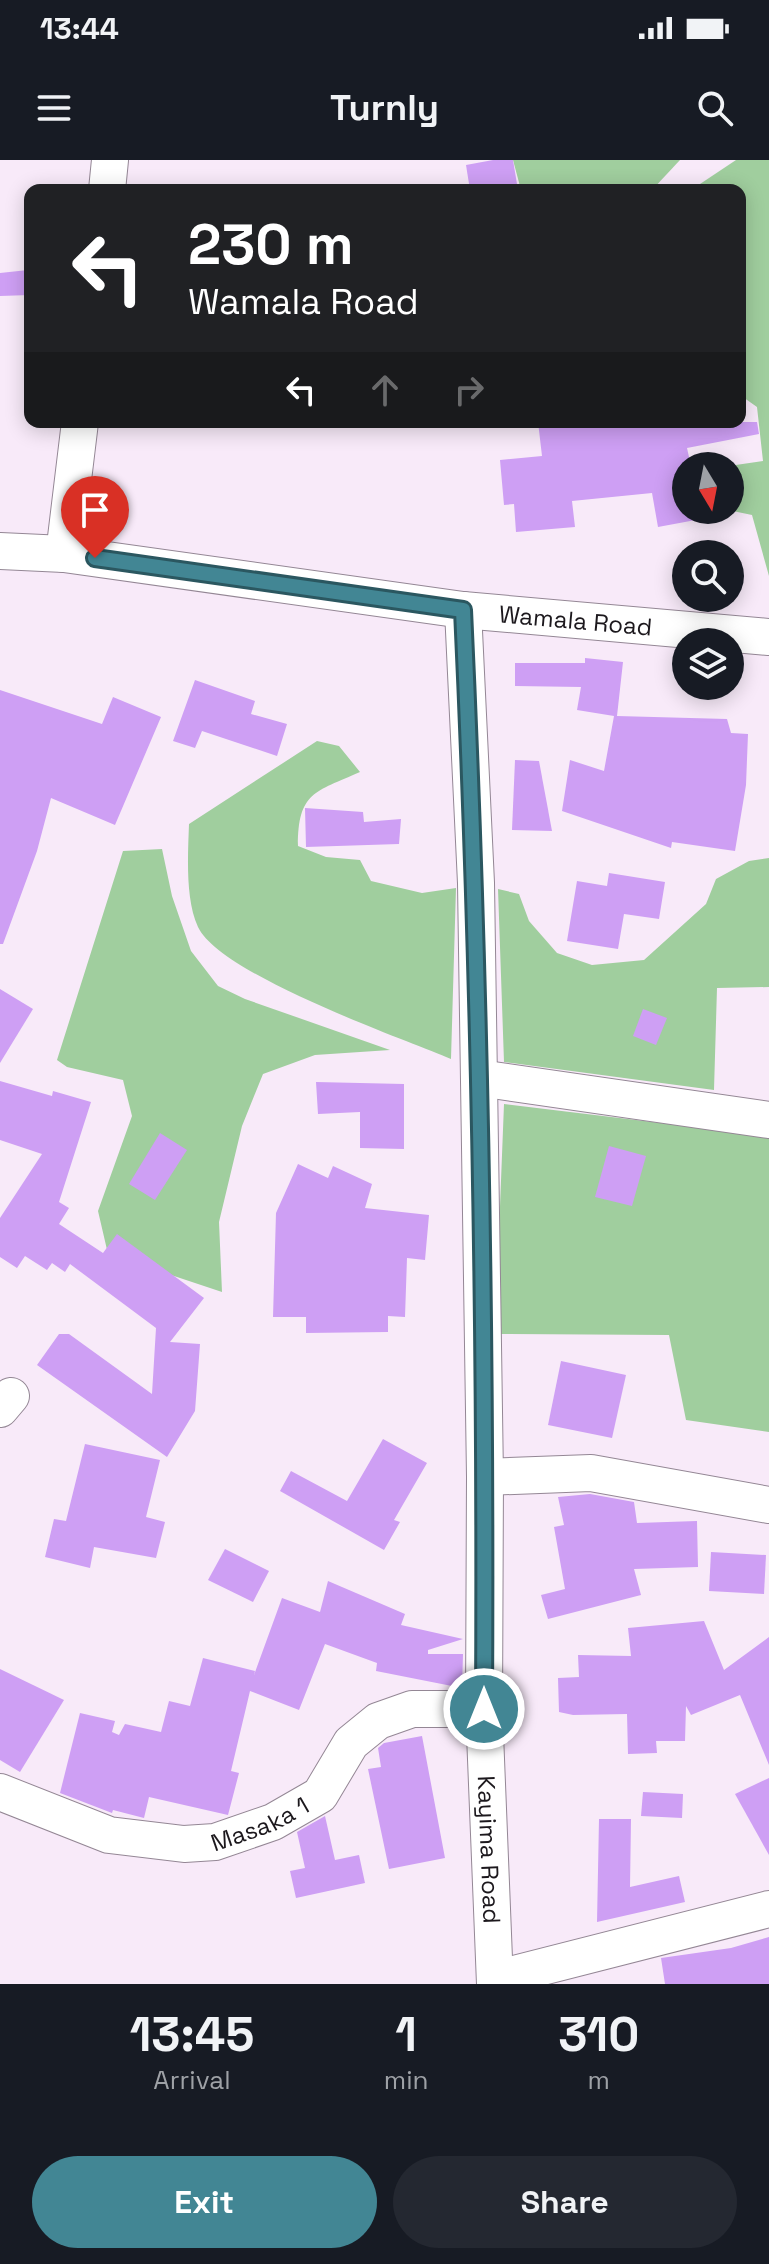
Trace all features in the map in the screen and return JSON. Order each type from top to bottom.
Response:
[{"type":"street","points":[[108,184],[110,160]]},
{"type":"street","points":[[64,554],[79,428]]},
{"type":"street","name":"Wamala Road","points":[[0,551],[64,554],[463,610],[769,637]]},
{"type":"street","name":"Kayima Road","points":[[463,610],[476,883],[485,1477],[484,1709],[495,1982]]},
{"type":"street","points":[[479,1078],[769,1120]]},
{"type":"street","points":[[485,1477],[591,1473],[769,1505]]},
{"type":"street","name":"Masaka 1","points":[[0,1792],[109,1835],[184,1844],[215,1842],[273,1822],[320,1795],[351,1743],[378,1721],[412,1709],[484,1709]]},
{"type":"street","points":[[495,1982],[769,1909]]},
{"type":"green space","points":[[513,160],[680,160],[658,184],[519,184]]},
{"type":"green space","points":[[736,160],[769,160],[769,576],[752,515],[744,513],[744,464],[763,461],[757,407],[746,399],[746,184],[700,184]]},
{"type":"green space","points":[[317,741],[339,746],[360,772],[312,796],[301,814],[298,846],[326,857],[360,860],[371,881],[422,893],[456,888],[451,1059],[274,984],[213,946],[198,927],[189,890],[189,824]]},
{"type":"green space","points":[[162,849],[172,896],[191,951],[218,986],[245,999],[390,1050],[315,1055],[263,1074],[242,1126],[219,1222],[222,1292],[108,1254],[98,1211],[132,1116],[123,1080],[67,1067],[57,1060],[123,851]]},
{"type":"green space","points":[[769,858],[769,987],[717,988],[714,1090],[504,1062],[498,889],[519,894],[529,921],[557,953],[592,965],[644,960],[706,904],[716,879],[749,861]]},
{"type":"green space","points":[[504,1104],[769,1136],[769,1432],[686,1420],[669,1335],[495,1334]]},
{"type":"building","points":[[513,160],[517,184],[469,184],[466,165]]},
{"type":"building","points":[[24,270],[24,295],[0,296],[0,273]]},
{"type":"building","points":[[746,422],[757,422],[759,434],[687,448],[688,452],[672,452],[674,524],[658,527],[652,493],[572,501],[575,527],[516,532],[514,504],[504,505],[500,460],[542,456],[539,428],[746,428]]},
{"type":"building","points":[[585,658],[623,662],[617,716],[727,719],[731,733],[748,734],[746,785],[735,851],[672,842],[671,848],[562,811],[570,760],[604,771],[614,716],[577,710],[581,687],[515,686],[515,663],[585,663]]},
{"type":"building","points":[[195,680],[255,701],[251,714],[287,724],[277,756],[202,731],[195,748],[173,741]]},
{"type":"building","points":[[0,690],[102,724],[113,697],[161,717],[115,825],[51,798],[37,851],[3,944],[0,944]]},
{"type":"building","points":[[515,760],[539,761],[552,831],[512,830]]},
{"type":"building","points":[[305,808],[363,812],[364,822],[401,819],[399,844],[306,847]]},
{"type":"building","points":[[609,873],[665,882],[659,919],[624,914],[618,949],[567,941],[577,881],[607,886]]},
{"type":"building","points":[[0,989],[33,1009],[0,1063]]},
{"type":"building","points":[[643,1009],[667,1018],[656,1045],[633,1036]]},
{"type":"building","points":[[0,1081],[52,1096],[53,1091],[91,1102],[59,1202],[69,1208],[59,1224],[103,1253],[117,1234],[204,1298],[170,1342],[200,1344],[195,1411],[167,1457],[37,1365],[59,1334],[69,1334],[152,1394],[156,1328],[70,1264],[65,1272],[52,1263],[47,1270],[25,1256],[17,1268],[0,1257],[0,1218],[42,1154],[0,1140]]},
{"type":"building","points":[[316,1082],[404,1084],[404,1149],[360,1148],[360,1112],[318,1114]]},
{"type":"building","points":[[160,1133],[187,1150],[155,1200],[129,1184]]},
{"type":"building","points":[[609,1146],[646,1156],[632,1206],[595,1197]]},
{"type":"building","points":[[298,1164],[328,1178],[333,1166],[372,1184],[365,1208],[429,1215],[425,1260],[407,1258],[405,1317],[388,1316],[388,1332],[306,1333],[306,1317],[273,1317],[276,1213]]},
{"type":"building","points":[[561,1361],[626,1375],[612,1438],[548,1425]]},
{"type":"building","points":[[383,1439],[427,1463],[394,1520],[400,1522],[384,1550],[280,1491],[291,1471],[347,1501]]},
{"type":"building","points":[[85,1444],[160,1460],[146,1517],[165,1522],[156,1558],[94,1547],[90,1568],[45,1557],[54,1519],[66,1521]]},
{"type":"building","points":[[590,1494],[634,1502],[637,1523],[697,1521],[698,1567],[634,1569],[641,1595],[548,1619],[541,1595],[565,1589],[554,1527],[564,1525],[558,1497]]},
{"type":"building","points":[[225,1549],[269,1571],[253,1602],[208,1580]]},
{"type":"building","points":[[711,1552],[766,1555],[764,1594],[709,1591]]},
{"type":"building","points":[[328,1581],[405,1614],[401,1625],[463,1639],[428,1650],[428,1654],[463,1654],[462,1688],[376,1671],[377,1663],[325,1644],[299,1710],[250,1691],[231,1771],[239,1773],[228,1815],[149,1797],[144,1818],[113,1810],[112,1813],[60,1793],[80,1713],[115,1721],[112,1732],[119,1735],[125,1724],[161,1732],[169,1701],[190,1706],[203,1658],[255,1671],[254,1675],[282,1598],[320,1612]]},
{"type":"building","points":[[704,1621],[724,1670],[769,1637],[769,1765],[740,1695],[691,1715],[686,1706],[685,1741],[656,1741],[657,1753],[628,1754],[627,1714],[573,1715],[559,1712],[558,1678],[579,1677],[578,1655],[631,1656],[628,1628]]},
{"type":"building","points":[[0,1669],[64,1700],[20,1772],[0,1760]]},
{"type":"building","points":[[422,1736],[445,1858],[389,1869],[368,1769],[381,1767],[378,1748],[384,1743]]},
{"type":"building","points":[[769,1778],[769,1855],[735,1794]]},
{"type":"building","points":[[643,1792],[683,1794],[682,1818],[641,1816]]},
{"type":"building","points":[[325,1816],[335,1860],[359,1855],[365,1883],[296,1898],[290,1871],[305,1868],[297,1832]]},
{"type":"building","points":[[599,1819],[631,1819],[630,1887],[679,1876],[685,1902],[597,1922]]},
{"type":"building","points":[[769,1937],[769,1984],[665,1984],[661,1958],[731,1948]]},
{"type":"route","points":[[95,558],[463,610],[476,883],[485,1477],[484,1709]]}]
